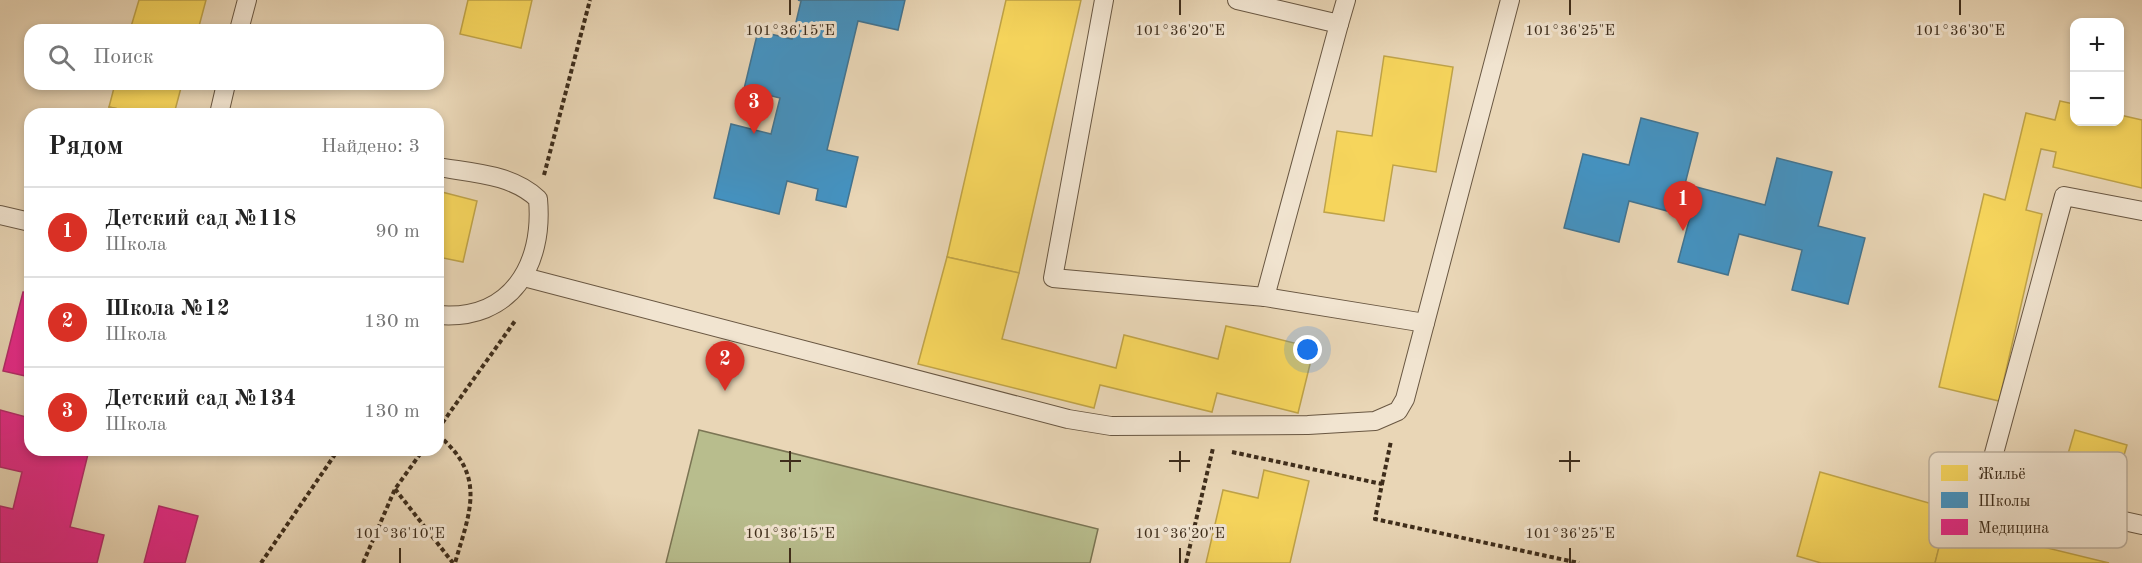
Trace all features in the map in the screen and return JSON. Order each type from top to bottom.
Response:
[{"type":"lane","points":[[241,24],[247,0]]},
{"type":"lane","points":[[1104,0],[1053,278],[1265,297],[1425,323]]},
{"type":"lane","points":[[1237,0],[1339,24]]},
{"type":"lane","points":[[1265,297],[1346,0]]},
{"type":"lane","points":[[524,276],[1068,419],[1111,426],[1308,426],[1375,421],[1398,411],[1405,399],[1510,0]]},
{"type":"lane","points":[[220,108],[225,90]]},
{"type":"lane","points":[[444,168],[514,182],[538,198],[537,235],[524,276],[508,294],[489,308],[468,315],[444,315]]},
{"type":"lane","points":[[1994,452],[2064,196],[2142,211]]},
{"type":"lane","points":[[0,215],[24,221]]},
{"type":"lane","points":[[2127,522],[2142,525]]},
{"type":"path","points":[[538,198],[590,0]]},
{"type":"path","points":[[444,421],[517,318]]},
{"type":"path","points":[[1398,411],[1375,519],[1579,563]]},
{"type":"path","points":[[444,440],[452,447],[463,464],[470,484],[471,506],[454,563]]},
{"type":"path","points":[[1186,563],[1214,448],[1202,445]]},
{"type":"path","points":[[1225,450],[1382,484]]},
{"type":"path","points":[[261,563],[334,456]]},
{"type":"path","points":[[363,563],[396,489],[419,456]]},
{"type":"path","points":[[396,489],[454,563]]},
{"type":"green space","points":[[699,430],[1098,529],[1090,563],[666,563]]},
{"type":"building: Жильё","points":[[139,0],[206,0],[200,24],[132,24]]},
{"type":"building: Жильё","points":[[468,0],[532,0],[521,48],[460,34]]},
{"type":"building: Жильё","points":[[1006,0],[1081,0],[1019,273],[947,257]]},
{"type":"building: Жильё","points":[[1384,56],[1453,67],[1436,172],[1393,165],[1384,221],[1324,212],[1337,131],[1372,136]]},
{"type":"building: Жильё","points":[[113,90],[180,90],[176,108],[109,107]]},
{"type":"building: Жильё","points":[[2060,101],[2070,103],[2070,126],[2124,126],[2124,116],[2142,120],[2142,188],[2053,167],[2056,152],[2041,149],[2026,210],[2042,214],[1999,401],[1939,387],[1984,194],[2005,200],[2026,113],[2055,120]]},
{"type":"building: Жильё","points":[[444,193],[477,201],[463,262],[444,258]]},
{"type":"building: Жильё","points":[[947,257],[1019,273],[1002,339],[1116,368],[1124,335],[1218,359],[1226,326],[1314,348],[1298,413],[1217,393],[1212,412],[1100,385],[1094,408],[918,364]]},
{"type":"building: Жильё","points":[[2075,430],[2127,445],[2125,452],[2069,452]]},
{"type":"building: Жильё","points":[[1264,470],[1309,481],[1290,563],[1206,563],[1223,490],[1258,498]]},
{"type":"building: Жильё","points":[[1820,472],[1929,503],[1929,548],[1939,548],[1935,563],[1821,563],[1797,556]]},
{"type":"building: Жильё","points":[[1939,548],[2048,548],[2109,563],[1935,563]]},
{"type":"building: Школы","points":[[798,0],[905,0],[898,30],[858,21],[827,150],[858,157],[846,207],[816,200],[818,189],[787,181],[779,214],[714,198],[731,124],[771,134],[780,98],[744,89],[758,31],[792,39],[801,1]]},
{"type":"building: Школы","points":[[1641,118],[1698,133],[1685,184],[1765,205],[1777,158],[1832,172],[1818,226],[1865,238],[1848,304],[1792,290],[1802,250],[1739,234],[1728,275],[1678,262],[1690,217],[1629,201],[1619,242],[1564,228],[1583,154],[1629,165]]},
{"type":"building: Медицина","points":[[23,292],[24,292],[24,376],[3,371]]},
{"type":"building: Медицина","points":[[0,410],[24,416],[24,456],[88,456],[70,527],[104,535],[97,563],[0,563],[0,506],[13,509],[22,472],[0,467]]},
{"type":"building: Медицина","points":[[159,506],[198,516],[185,563],[144,563]]},
{"type":"place","name":"Детский сад №134","points":[[754,134]]},
{"type":"place","name":"Детский сад №118","points":[[1683,231]]},
{"type":"place","name":"Школа №12","points":[[725,391]]}]
